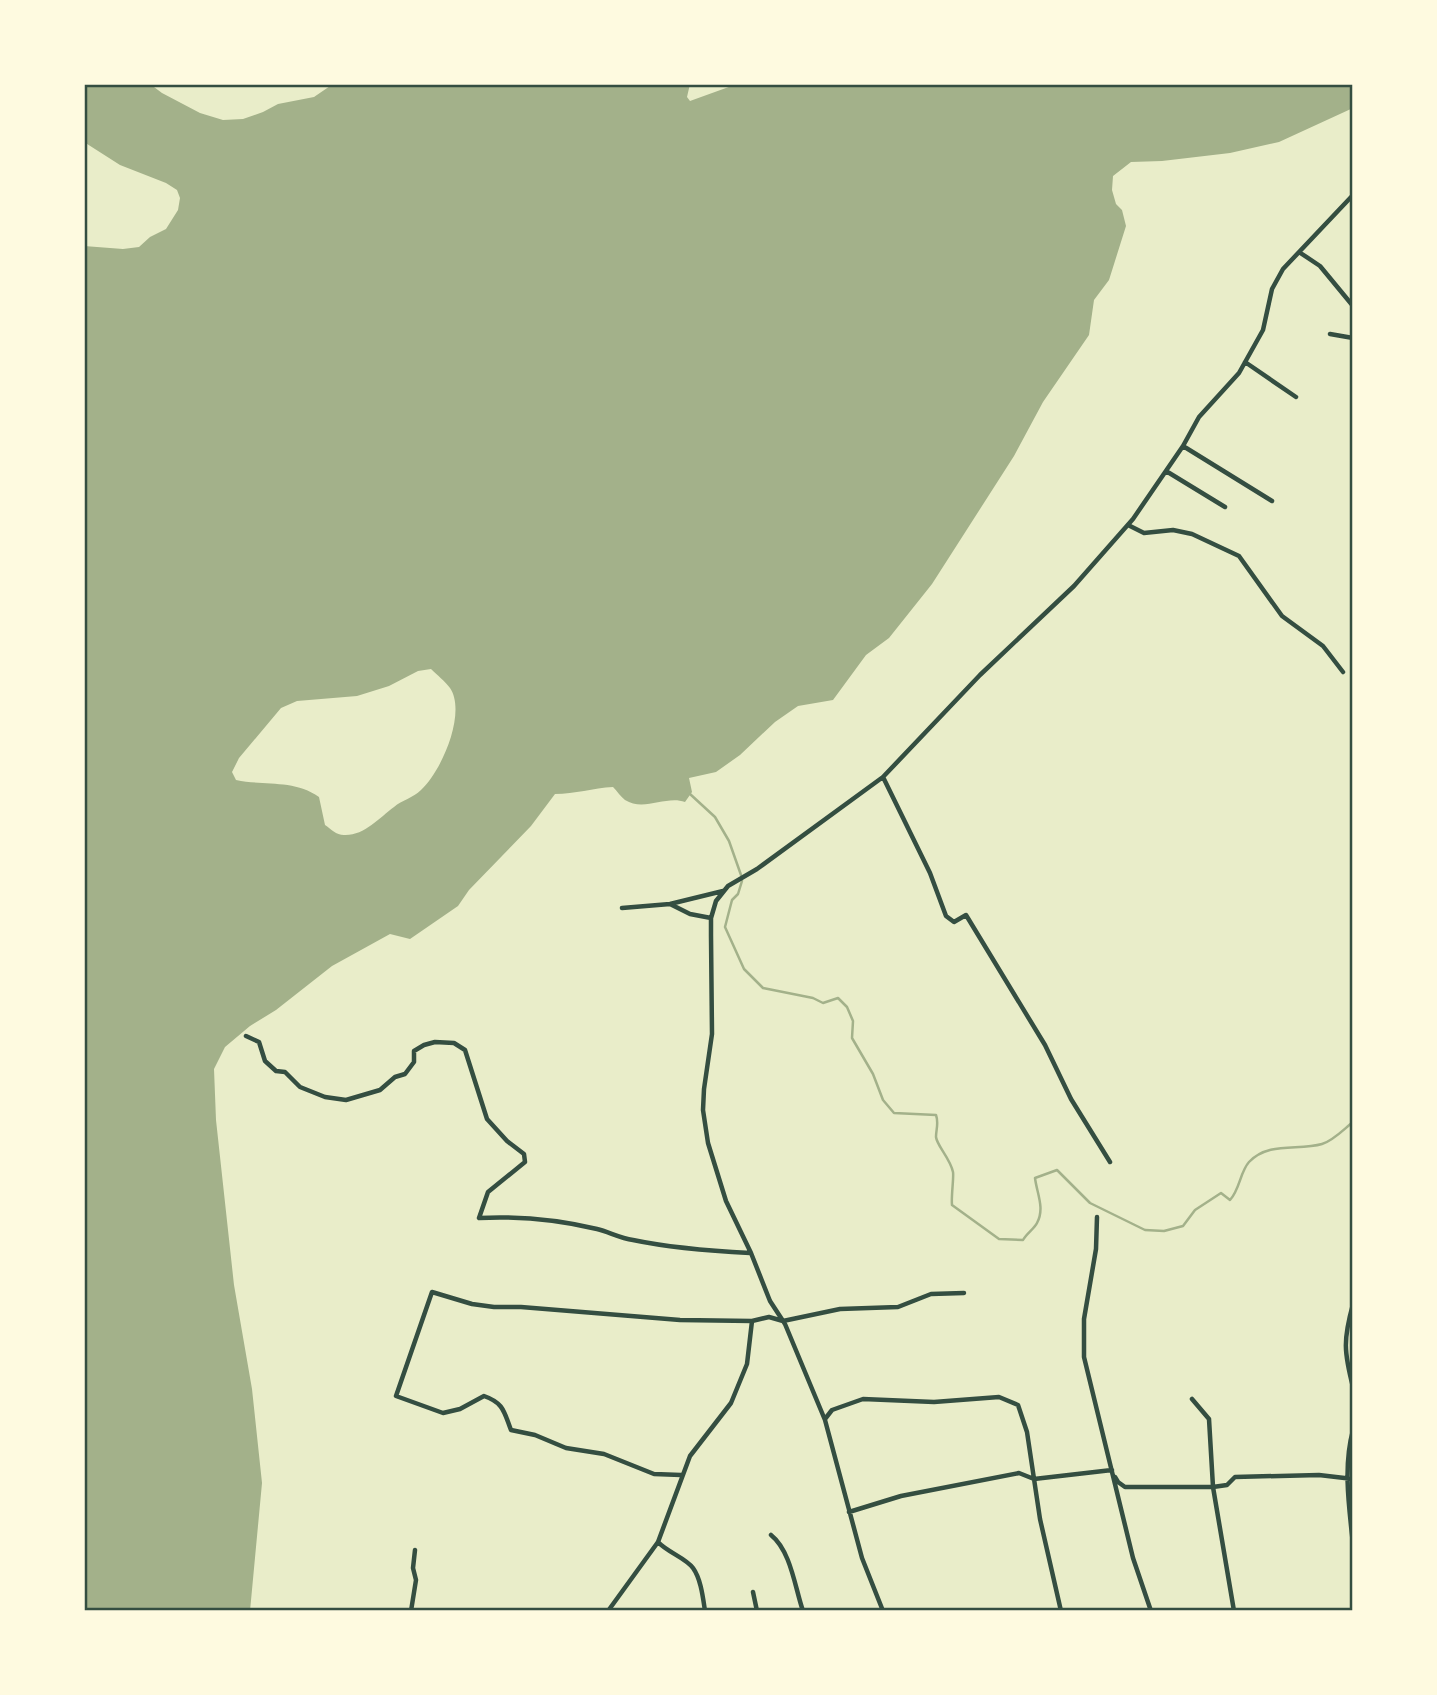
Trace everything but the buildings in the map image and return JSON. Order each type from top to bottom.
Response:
[{"type":"street","points":[[883,1611],[862,1558],[825,1420],[783,1321],[770,1301],[726,1201],[705,1126],[704,1089],[712,1034],[711,918],[716,901],[741,878],[883,777],[981,675],[1074,586],[1128,525],[1183,446],[1199,417],[1230,384],[1245,362],[1262,330],[1272,289],[1283,270],[1352,198]]},
{"type":"street","points":[[1299,252],[1320,266],[1353,306]]},
{"type":"street","points":[[1330,334],[1353,338]]},
{"type":"street","points":[[1245,362],[1296,397]]},
{"type":"street","points":[[1183,446],[1272,501]]},
{"type":"street","points":[[1166,471],[1225,507]]},
{"type":"street","points":[[1128,525],[1144,533],[1173,530],[1192,534],[1240,556],[1282,616],[1323,646],[1343,672]]},
{"type":"street","points":[[883,777],[918,848],[946,916],[954,922],[966,915],[1045,1045],[1071,1099],[1110,1161]]},
{"type":"street","points":[[622,908],[670,904],[724,891]]},
{"type":"street","points":[[670,904],[690,914],[711,918]]},
{"type":"street","points":[[246,1036],[259,1042],[265,1061],[276,1071],[285,1072],[300,1087],[325,1097],[346,1100],[380,1090],[395,1077],[405,1074],[414,1062],[414,1051],[424,1045],[435,1042],[454,1043],[465,1050],[487,1119],[507,1141],[524,1154],[525,1162],[488,1192],[479,1217],[502,1216],[569,1224],[598,1229],[632,1240],[710,1251],[751,1253]]},
{"type":"street","points":[[1097,1217],[1096,1249],[1084,1318],[1084,1357],[1137,1573],[1151,1611]]},
{"type":"street","points":[[681,1475],[654,1474],[604,1454],[566,1448],[535,1435],[511,1430],[504,1410],[497,1401],[484,1396],[460,1409],[443,1413],[396,1396],[432,1292],[472,1304],[494,1307],[680,1320],[752,1321],[769,1317],[783,1321],[840,1310],[898,1307],[930,1294],[964,1293]]},
{"type":"street","points":[[1353,1304],[1345,1331],[1345,1355],[1353,1387]]},
{"type":"street","points":[[608,1611],[658,1542],[690,1456],[724,1412],[740,1385],[747,1364],[752,1321]]},
{"type":"street","points":[[825,1420],[832,1409],[863,1399],[934,1402],[999,1397],[1018,1405],[1061,1611]]},
{"type":"street","points":[[1192,1399],[1209,1419],[1213,1487],[1234,1611]]},
{"type":"street","points":[[1353,1430],[1349,1445],[1353,1544]]},
{"type":"street","points":[[849,1512],[901,1496],[1019,1474],[1034,1479],[1112,1470]]},
{"type":"street","points":[[1112,1470],[1118,1482],[1125,1487],[1213,1487],[1227,1485],[1235,1477],[1319,1475],[1351,1479]]},
{"type":"street","points":[[771,1535],[779,1541],[803,1611]]},
{"type":"street","points":[[658,1542],[693,1567],[703,1594],[705,1611]]},
{"type":"street","points":[[411,1611],[416,1580],[413,1568],[415,1550]]},
{"type":"street","points":[[753,1592],[757,1611]]},
{"type":"shaded area","points":[[84,84],[150,84],[200,113],[223,120],[243,119],[278,104],[314,97],[333,84],[690,84],[687,97],[690,101],[737,84],[1353,84],[1353,108],[1279,142],[1230,153],[1131,162],[1113,176],[1112,190],[1126,226],[1109,280],[1094,300],[1089,335],[1043,402],[1014,456],[932,584],[889,638],[866,655],[833,700],[798,706],[716,772],[689,778],[692,792],[685,802],[670,800],[647,804],[632,803],[613,787],[555,794],[531,826],[469,890],[458,906],[410,939],[390,934],[332,966],[225,1047],[214,1069],[216,1120],[234,1285],[252,1389],[262,1483],[250,1611],[84,1611],[84,246],[123,249],[139,247],[150,237],[166,229],[178,210],[180,198],[177,190],[166,183],[120,165],[84,142]],"holes":[[[431,669],[450,688],[454,699],[454,727],[443,756],[421,790],[358,833],[341,835],[325,825],[319,797],[309,791],[289,785],[236,780],[232,772],[239,758],[281,708],[297,701],[357,696],[389,686],[418,671]]]},
{"type":"waterway","points":[[690,794],[715,817],[729,841],[741,875]]},
{"type":"waterway","points":[[742,881],[738,894],[732,900],[725,927],[744,969],[763,988],[813,998],[823,1003],[838,998],[847,1007],[853,1021],[852,1038],[873,1074],[883,1100],[894,1113],[936,1115],[937,1141],[953,1172],[952,1205],[999,1239],[1023,1240],[1034,1227],[1040,1212],[1035,1178],[1057,1170],[1090,1203],[1145,1230],[1164,1231],[1183,1226],[1195,1210],[1221,1193],[1230,1200],[1246,1166],[1257,1155],[1275,1149],[1322,1144],[1353,1122]]}]
